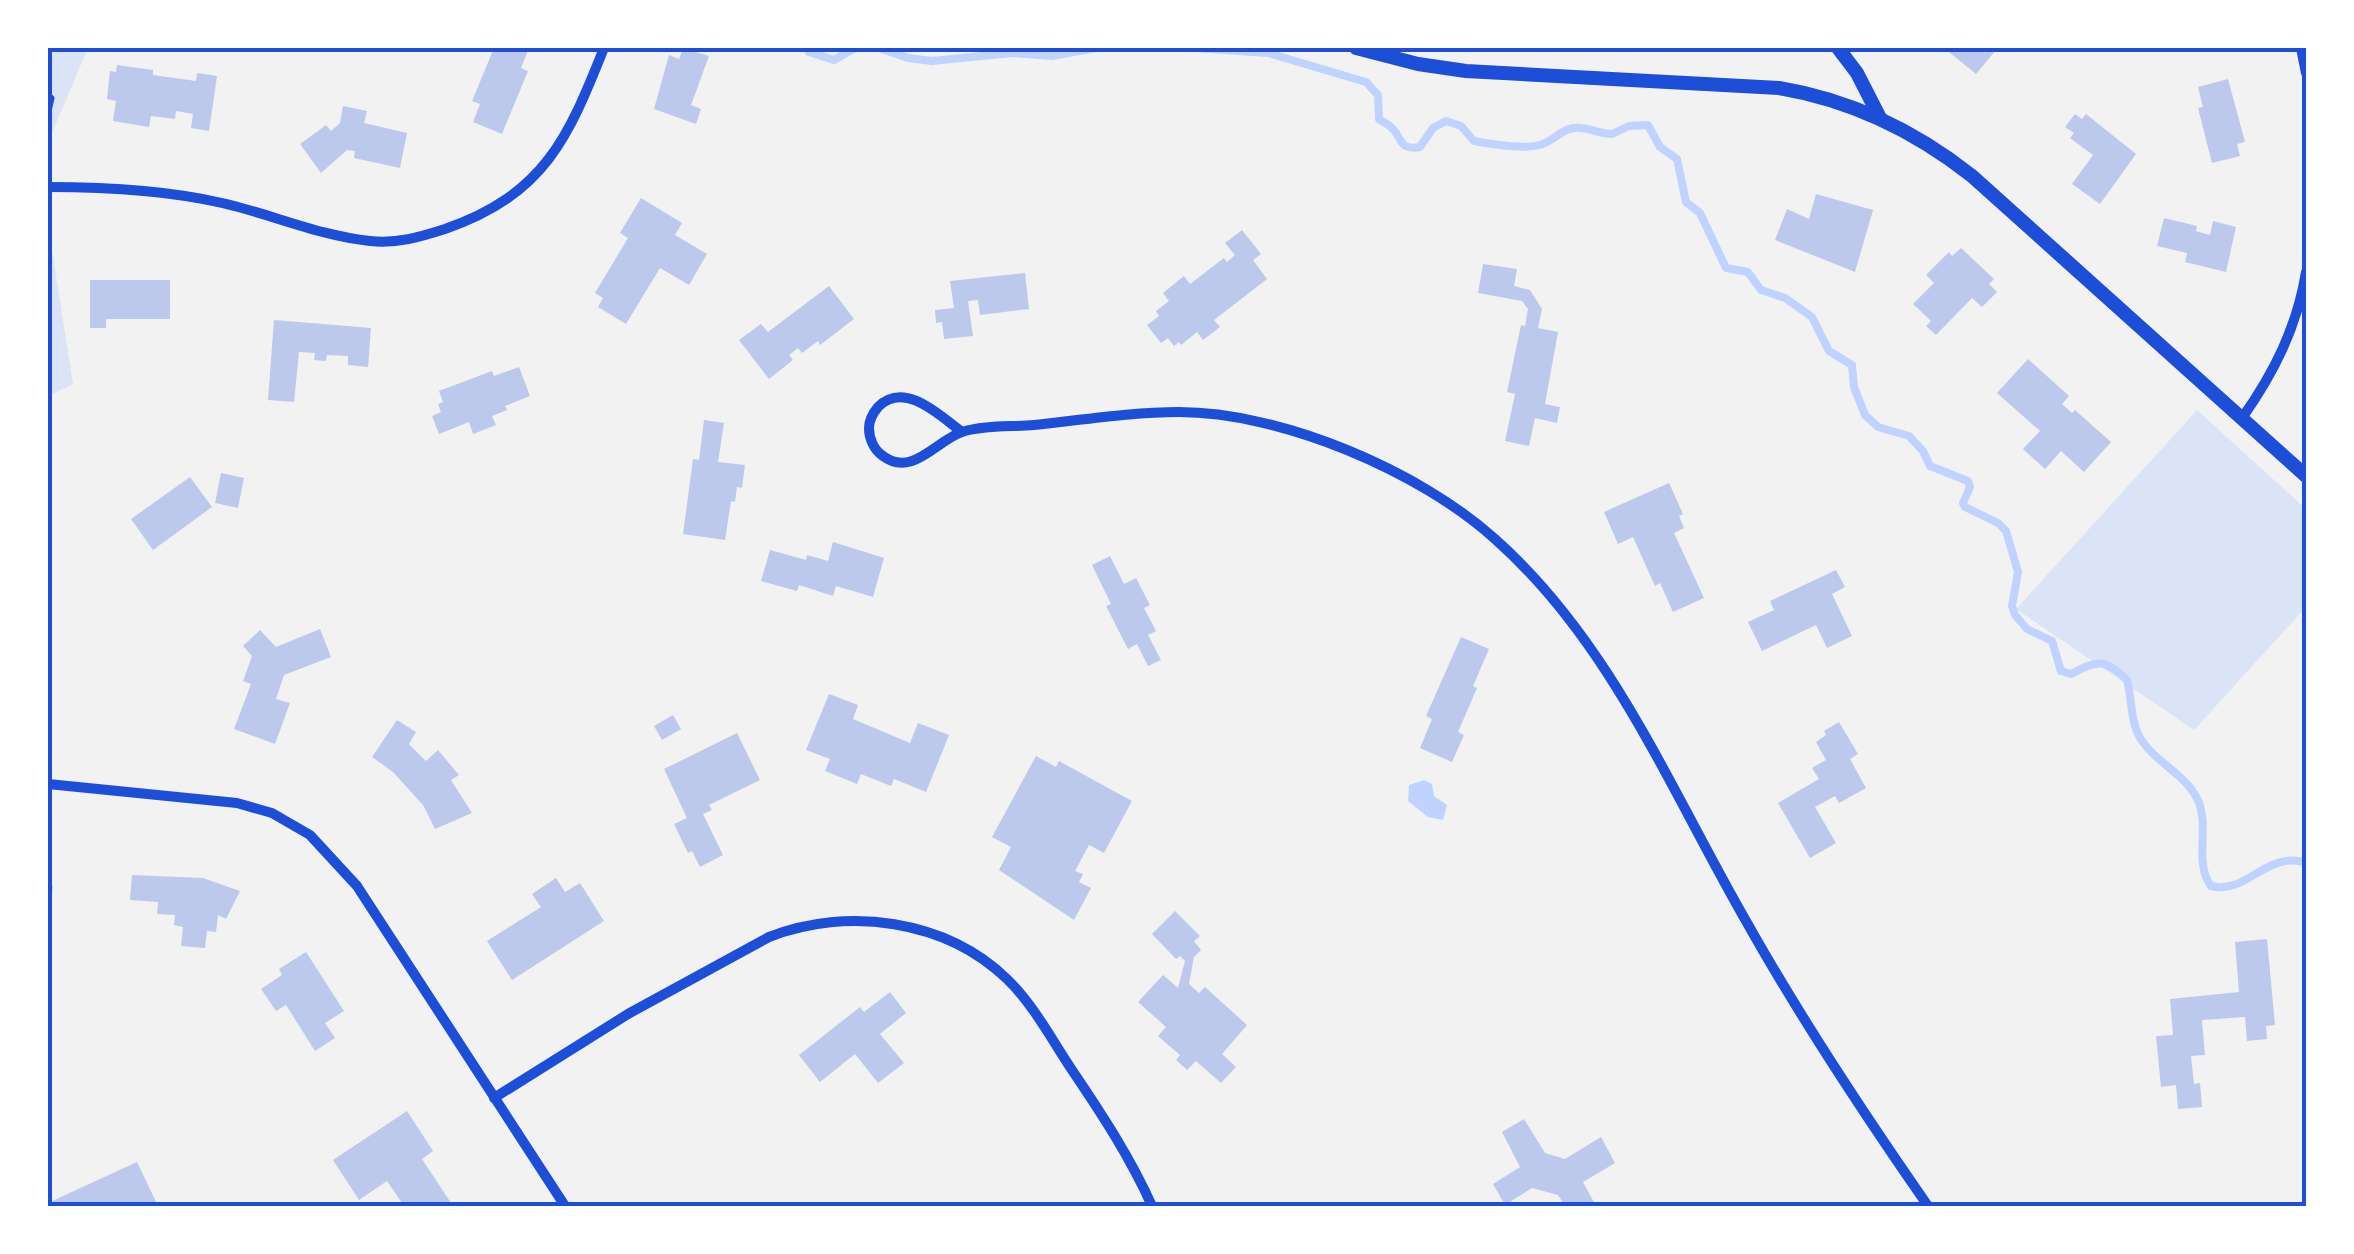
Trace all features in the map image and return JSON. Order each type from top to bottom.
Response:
[{"type":"street","points":[[48,187],[182,196],[361,240],[414,239],[492,208],[541,170],[570,130],[604,48]]},
{"type":"street","points":[[1356,48],[1466,72],[1779,88],[1829,99],[1880,118],[1925,142],[1972,176],[2306,476]]},
{"type":"street","points":[[1838,48],[1864,85],[1880,118]]},
{"type":"street","points":[[2301,48],[2306,72]]},
{"type":"street","points":[[2242,418],[2283,352],[2306,272]]},
{"type":"street","points":[[962,432],[919,401],[900,397],[877,408],[870,420],[869,433],[882,456],[903,462],[917,459],[962,432],[1162,412],[1214,414],[1299,435],[1374,462],[1431,491],[1470,517],[1551,595],[1604,664],[1778,976],[1928,1206]]},
{"type":"street","points":[[48,784],[237,803],[272,813],[301,828],[328,850],[357,886],[565,1206]]},
{"type":"street","points":[[494,1098],[616,1022],[769,937],[818,924],[857,921],[897,925],[961,946],[1016,988],[1113,1133],[1152,1206]]},
{"type":"path","points":[[48,94],[52,98],[48,116]]},
{"type":"shaded area","points":[[48,48],[88,48],[48,142]]},
{"type":"shaded area","points":[[48,224],[73,384],[48,396]]},
{"type":"shaded area","points":[[2197,410],[2306,509],[2306,607],[2194,730],[2016,609]]},
{"type":"water","points":[[1424,780],[1432,784],[1434,796],[1447,805],[1443,820],[1428,817],[1408,801],[1409,785]]},
{"type":"building","points":[[494,48],[529,48],[521,68],[528,71],[502,134],[473,122],[480,104],[472,101]]},
{"type":"building","points":[[683,48],[709,56],[691,105],[701,109],[696,124],[654,109],[669,55],[679,59]]},
{"type":"building","points":[[1944,48],[1994,48],[1996,50],[1976,74]]},
{"type":"building","points":[[117,65],[196,81],[197,73],[217,76],[209,131],[191,128],[193,114],[176,111],[175,119],[151,116],[149,127],[113,121],[116,101],[107,99],[110,71],[116,72]]},
{"type":"building","points":[[2228,79],[2245,142],[2237,144],[2240,156],[2212,163],[2198,108],[2203,107],[2198,87]]},
{"type":"building","points":[[343,106],[367,111],[364,123],[407,133],[400,168],[354,158],[355,151],[347,150],[321,173],[300,144],[326,125],[331,131],[340,123]]},
{"type":"building","points":[[2075,114],[2082,119],[2086,114],[2136,154],[2100,204],[2072,184],[2093,155],[2070,138],[2074,133],[2065,127]]},
{"type":"building","points":[[1816,194],[1873,210],[1855,272],[1775,240],[1787,209],[1809,219]]},
{"type":"building","points":[[641,198],[682,223],[675,235],[707,254],[689,285],[660,268],[626,324],[598,307],[603,298],[595,293],[628,238],[620,233]]},
{"type":"building","points":[[2164,218],[2197,226],[2196,231],[2210,235],[2213,221],[2236,227],[2226,272],[2185,262],[2187,253],[2157,246]]},
{"type":"building","points":[[1242,230],[1261,254],[1253,260],[1267,279],[1214,320],[1220,327],[1203,340],[1197,332],[1181,345],[1179,342],[1174,346],[1168,338],[1161,343],[1147,325],[1169,301],[1163,293],[1184,276],[1190,284],[1224,258],[1227,262],[1235,255],[1225,243]]},
{"type":"building","points":[[1961,248],[1994,279],[1989,284],[1997,292],[1982,307],[1972,298],[1936,335],[1926,326],[1931,321],[1913,304],[1934,283],[1926,275],[1949,252],[1952,256]]},
{"type":"building","points":[[1483,264],[1517,269],[1514,286],[1530,290],[1542,309],[1538,328],[1558,332],[1545,404],[1560,407],[1557,423],[1535,418],[1529,446],[1505,441],[1515,394],[1507,392],[1528,309],[1522,301],[1478,293]]},
{"type":"building","points":[[1025,273],[1029,309],[980,315],[978,300],[968,301],[973,336],[944,339],[942,322],[936,323],[935,310],[954,308],[950,281]]},
{"type":"building","points":[[90,280],[170,280],[170,319],[106,319],[106,328],[90,328]]},
{"type":"building","points":[[829,286],[854,319],[820,345],[818,341],[802,353],[798,348],[789,355],[793,360],[769,379],[739,340],[761,324],[768,332]]},
{"type":"building","points":[[274,320],[371,328],[368,367],[348,365],[348,356],[327,355],[326,361],[314,360],[315,353],[299,352],[294,402],[268,400]]},
{"type":"building","points":[[2028,359],[2069,396],[2062,404],[2072,413],[2075,410],[2111,442],[2084,472],[2061,451],[2045,469],[2023,449],[2040,431],[1997,393]]},
{"type":"building","points":[[519,367],[530,396],[492,416],[496,425],[473,434],[469,422],[439,434],[432,416],[441,412],[439,391],[492,371],[494,376]]},
{"type":"building","points":[[704,420],[724,423],[718,462],[745,465],[742,488],[737,487],[735,502],[731,501],[725,540],[683,534],[693,459],[699,460]]},
{"type":"building","points":[[221,473],[244,478],[238,508],[215,503]]},
{"type":"building","points":[[190,477],[212,507],[153,550],[131,519]]},
{"type":"building","points":[[1669,483],[1683,514],[1679,516],[1684,528],[1674,533],[1704,598],[1673,612],[1660,583],[1655,586],[1633,537],[1618,544],[1604,512]]},
{"type":"building","points":[[833,542],[884,558],[873,597],[836,586],[833,596],[799,585],[797,591],[761,581],[770,550],[806,560],[807,555],[828,561]]},
{"type":"building","points":[[1110,556],[1124,584],[1136,578],[1150,605],[1144,608],[1156,631],[1148,635],[1161,660],[1148,666],[1137,644],[1128,649],[1106,606],[1111,604],[1092,565]]},
{"type":"building","points":[[1836,570],[1845,587],[1832,594],[1852,636],[1827,648],[1816,625],[1762,651],[1748,622],[1774,610],[1770,601]]},
{"type":"building","points":[[320,629],[331,657],[284,675],[276,699],[290,703],[275,744],[234,729],[251,684],[243,681],[252,656],[243,646],[260,630],[276,647]]},
{"type":"building","points":[[1461,637],[1489,649],[1473,686],[1477,688],[1458,732],[1464,735],[1452,762],[1420,748],[1432,719],[1426,716]]},
{"type":"building","points":[[829,694],[858,705],[853,719],[910,743],[918,723],[949,735],[926,792],[894,779],[891,786],[861,774],[857,784],[825,771],[830,759],[806,750]]},
{"type":"building","points":[[673,715],[681,729],[662,740],[654,726]]},
{"type":"building","points":[[397,720],[416,732],[409,744],[426,761],[438,750],[459,775],[451,780],[472,813],[435,829],[423,805],[393,772],[372,757]]},
{"type":"building","points":[[1839,722],[1858,754],[1850,759],[1866,788],[1839,803],[1835,796],[1815,807],[1836,843],[1810,858],[1778,803],[1819,779],[1812,768],[1826,760],[1816,742],[1826,735],[1824,731]]},
{"type":"building","points":[[737,733],[760,780],[709,805],[712,810],[703,814],[723,855],[700,867],[692,851],[688,853],[674,824],[687,818],[664,769]]},
{"type":"building","points":[[1036,756],[1056,767],[1059,761],[1132,801],[1104,853],[1089,845],[1075,871],[1083,874],[1079,882],[1091,888],[1074,920],[999,870],[1011,847],[992,837]]},
{"type":"building","points":[[132,875],[203,878],[240,891],[226,919],[218,915],[216,932],[207,931],[205,948],[181,946],[183,927],[174,925],[175,915],[157,914],[158,902],[130,900]]},
{"type":"building","points":[[556,878],[565,892],[580,883],[604,921],[512,980],[487,941],[541,907],[532,894]]},
{"type":"building","points":[[48,885],[53,886],[51,908],[48,908]]},
{"type":"building","points":[[1175,911],[1200,936],[1194,941],[1201,950],[1194,957],[1189,984],[1199,993],[1205,987],[1247,1025],[1222,1054],[1236,1067],[1221,1083],[1196,1061],[1187,1070],[1176,1060],[1180,1055],[1158,1036],[1166,1027],[1138,1002],[1163,975],[1178,988],[1185,961],[1180,956],[1176,959],[1152,934]]},
{"type":"building","points":[[2267,939],[2275,1025],[2266,1026],[2267,1039],[2247,1041],[2245,1017],[2202,1020],[2205,1055],[2191,1056],[2194,1084],[2200,1083],[2202,1107],[2178,1109],[2176,1085],[2161,1087],[2156,1036],[2173,1035],[2170,999],[2239,992],[2235,942]]},
{"type":"building","points":[[306,952],[344,1011],[325,1023],[335,1038],[315,1051],[286,1005],[276,1011],[261,989],[282,975],[279,969]]},
{"type":"building","points":[[890,992],[906,1013],[880,1034],[904,1063],[878,1083],[855,1054],[820,1082],[799,1055],[860,1007],[864,1012]]},
{"type":"building","points":[[407,1111],[433,1151],[422,1159],[453,1206],[404,1206],[387,1181],[359,1200],[333,1160]]},
{"type":"building","points":[[1524,1119],[1545,1153],[1565,1159],[1601,1137],[1615,1163],[1583,1182],[1596,1206],[1565,1206],[1558,1195],[1532,1188],[1505,1205],[1493,1184],[1520,1167],[1502,1132]]},
{"type":"building","points":[[137,1162],[158,1206],[53,1206],[50,1202]]},
{"type":"waterway","points":[[809,52],[834,60],[855,48]]},
{"type":"waterway","points":[[879,48],[932,61],[1012,53],[1052,56],[1096,48]]},
{"type":"waterway","points":[[1195,48],[1268,53],[1366,82],[1378,95],[1379,119],[1408,147],[1420,147],[1433,128],[1446,121],[1461,126],[1474,141],[1520,147],[1545,143],[1573,128],[1612,134],[1629,126],[1648,125],[1660,147],[1677,159],[1686,202],[1700,213],[1726,268],[1748,272],[1761,290],[1785,298],[1812,317],[1829,351],[1852,365],[1854,387],[1865,415],[1878,427],[1909,436],[1930,466],[1968,481],[1965,507],[2006,531],[2018,572],[2012,606],[2015,615],[2027,629],[2052,641],[2061,671],[2071,674],[2100,664],[2113,668],[2127,680],[2138,734],[2152,753],[2187,784],[2199,803],[2203,867],[2211,886],[2239,883],[2284,861],[2306,862]]}]
